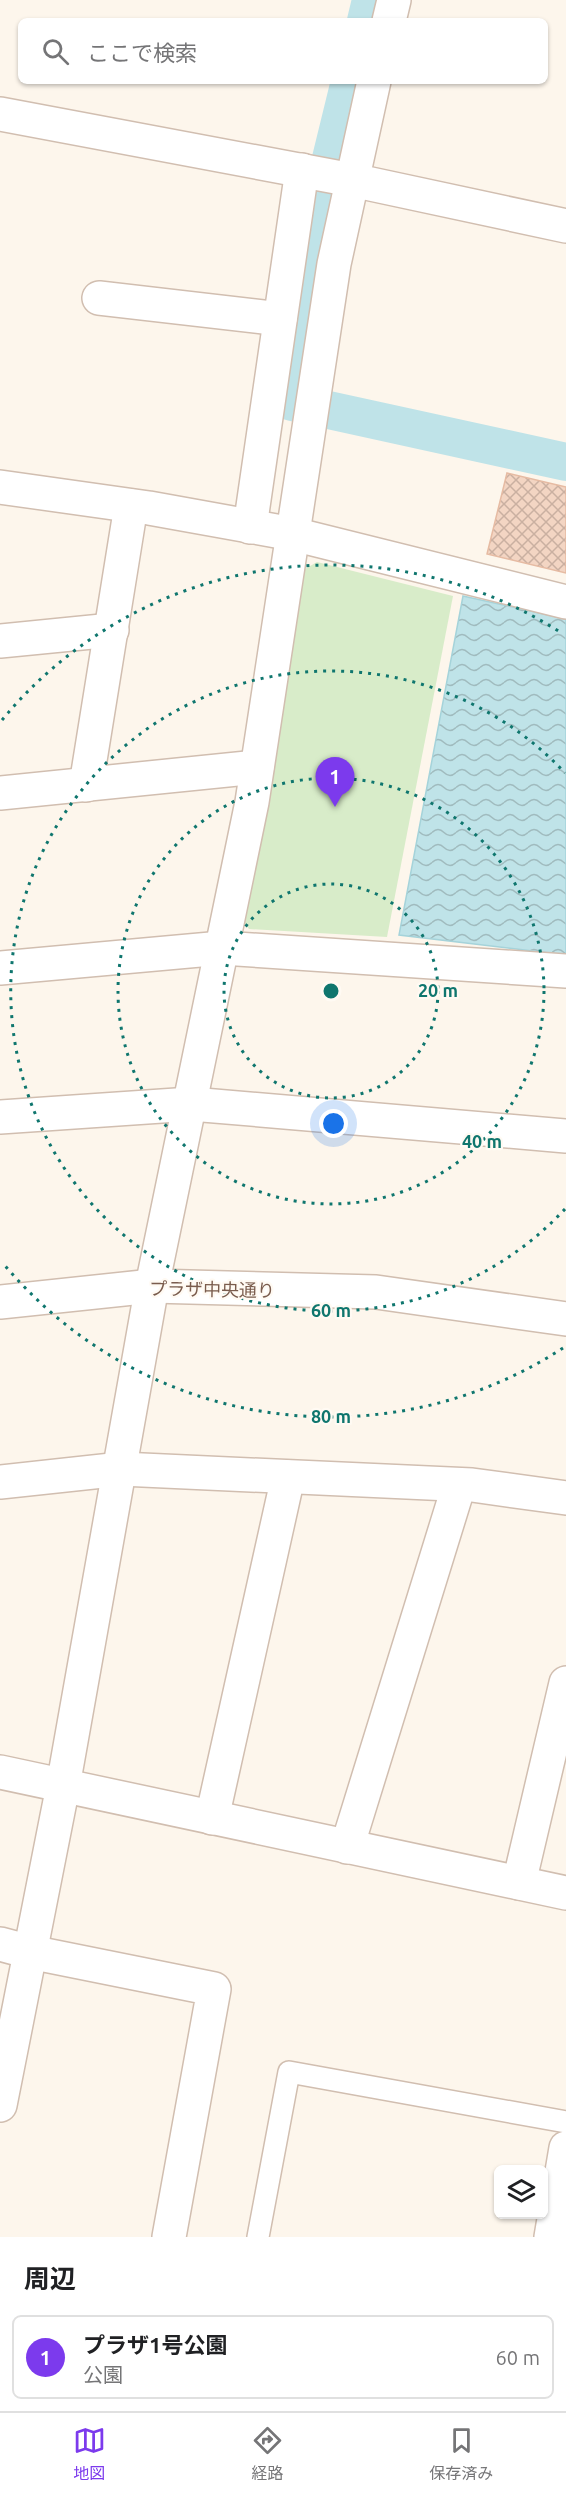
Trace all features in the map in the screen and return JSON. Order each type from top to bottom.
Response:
[{"type":"street","points":[[389,18],[394,0]]},
{"type":"street","points":[[0,2105],[15,1948],[63,1786],[152,1286],[191,1104],[257,767],[334,264],[373,84]]},
{"type":"street","points":[[0,114],[302,170],[566,226]]},
{"type":"street","points":[[250,527],[302,170]]},
{"type":"street","points":[[99,298],[280,319]]},
{"type":"street","points":[[0,487],[131,506],[293,534],[566,602]]},
{"type":"street","points":[[87,785],[131,506]]},
{"type":"street","points":[[0,641],[112,630]]},
{"type":"street","points":[[0,793],[257,767]]},
{"type":"street","points":[[0,968],[222,948],[566,971]]},
{"type":"street","points":[[0,1117],[191,1104],[566,1136]]},
{"type":"street","name":"プラザ中央通り","points":[[0,1302],[152,1286],[376,1292],[566,1319]]},
{"type":"street","points":[[0,1482],[121,1469],[459,1485],[566,1498]]},
{"type":"street","points":[[212,1818],[288,1477]]},
{"type":"street","points":[[347,1847],[459,1485]]},
{"type":"street","points":[[519,1883],[566,1683]]},
{"type":"street","points":[[0,1772],[566,1893]]},
{"type":"street","points":[[15,1948],[214,1989],[169,2237]]},
{"type":"street","points":[[551,2237],[565,2161]]},
{"type":"lane","points":[[258,2237],[289,2072],[566,2122]]},
{"type":"green space","points":[[317,562],[453,596],[387,937],[249,929],[238,915],[298,573]]},
{"type":"water","points":[[463,596],[566,619],[566,955],[399,935]]},
{"type":"building","points":[[507,473],[566,487],[566,573],[487,554]]},
{"type":"waterway","points":[[367,18],[371,0]]},
{"type":"waterway","points":[[349,84],[326,179],[292,402],[566,462]]},
{"type":"place","name":"プラザ1号公園","points":[[335,807]]}]
